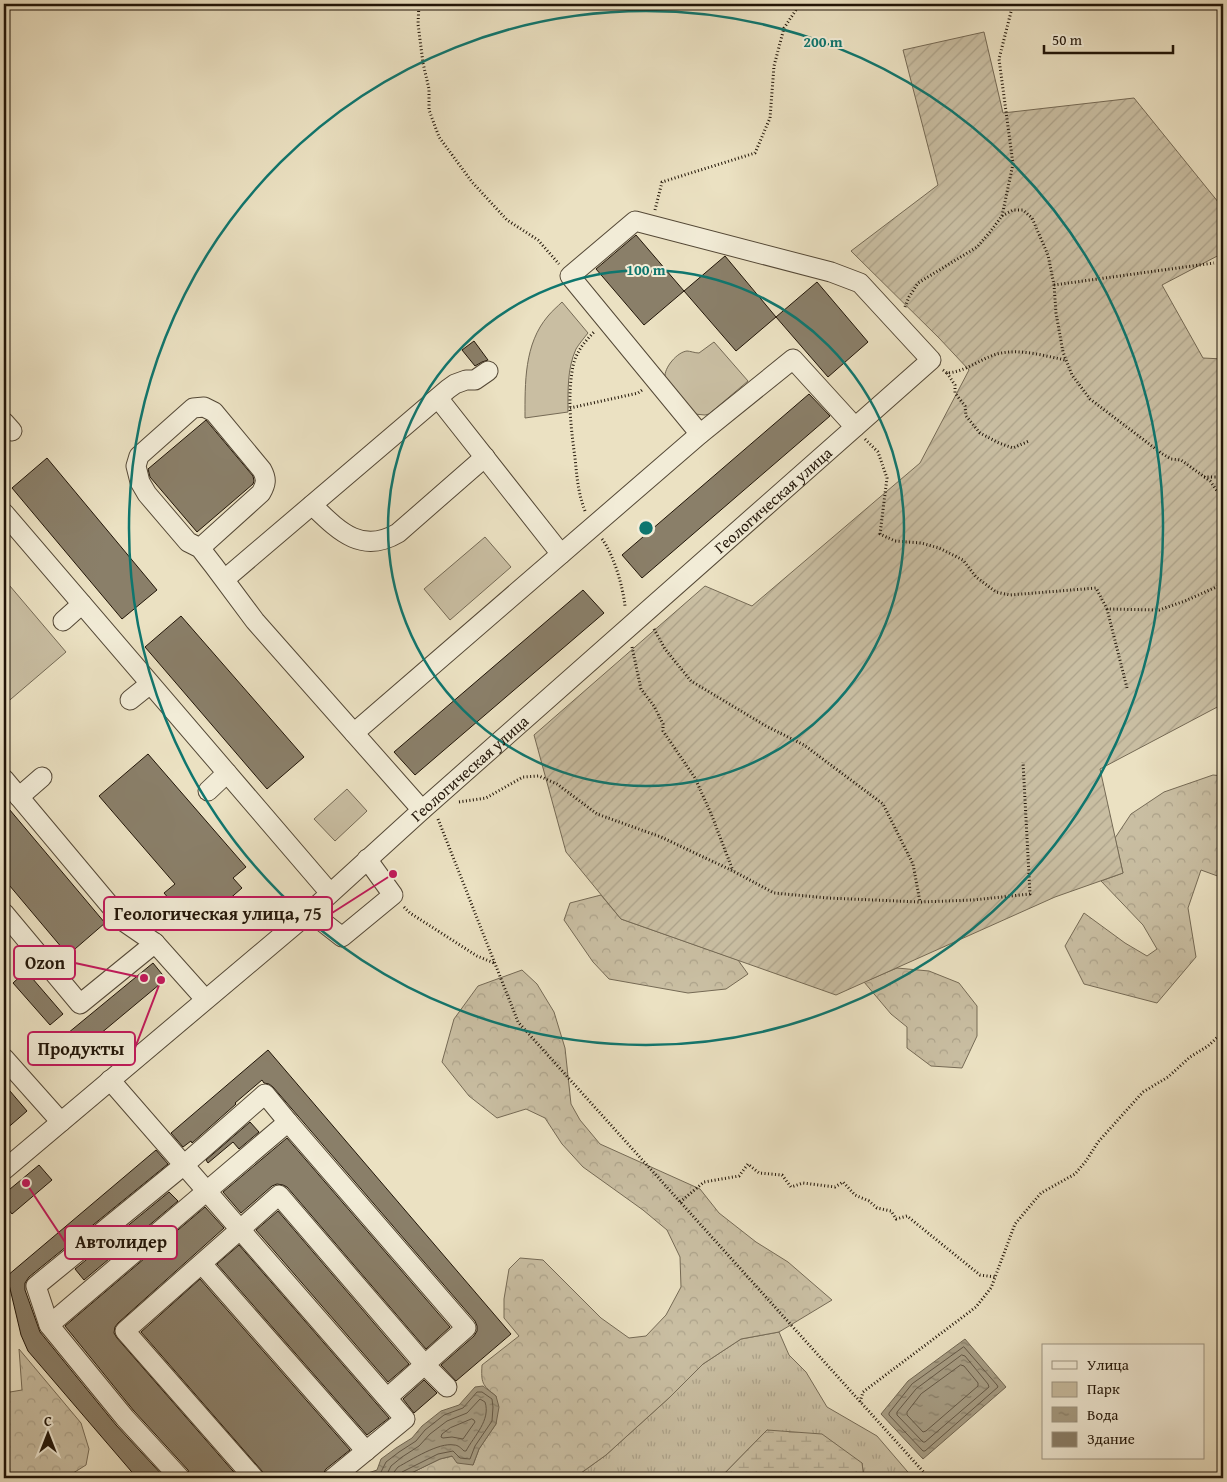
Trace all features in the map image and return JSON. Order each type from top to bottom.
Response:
[{"type":"street","points":[[700,434],[570,276],[636,221],[831,272],[860,283],[931,360]]},
{"type":"street","points":[[354,732],[700,434],[793,359],[854,427]]},
{"type":"street","name":"Геологическая улица","points":[[4,1170],[310,912],[426,806],[931,360]]},
{"type":"street","points":[[225,579],[455,384],[466,380],[475,380],[488,371]]},
{"type":"street","points":[[438,398],[561,554]]},
{"type":"street","points":[[200,548],[261,493],[266,485],[266,477],[262,470],[214,412],[204,407],[193,408],[139,456],[136,466],[140,482],[147,494],[188,542],[200,548],[255,620],[354,732],[426,806]]},
{"type":"street","points":[[312,505],[335,527],[354,538],[370,542],[387,540],[398,533],[485,457]]},
{"type":"street","points":[[7,524],[82,604],[330,893]]},
{"type":"street","points":[[63,621],[82,604]]},
{"type":"street","points":[[130,700],[150,684]]},
{"type":"street","points":[[208,791],[227,773]]},
{"type":"street","points":[[19,797],[42,777]]},
{"type":"street","points":[[4,779],[123,921],[155,943],[206,999]]},
{"type":"street","points":[[310,912],[342,937],[393,895],[367,859]]},
{"type":"street","points":[[4,913],[80,1004],[155,943]]},
{"type":"street","points":[[4,1058],[61,1122]]},
{"type":"street","points":[[110,1080],[405,1418],[334,1478]]},
{"type":"street","points":[[180,1478],[125,1418],[49,1325],[36,1286],[184,1165],[265,1094],[466,1328],[388,1398]]},
{"type":"street","points":[[49,1325],[288,1122]]},
{"type":"street","points":[[254,1478],[125,1331],[279,1196],[447,1388]]},
{"type":"street","points":[[202,1264],[366,1451]]},
{"type":"path","points":[[419,4],[418,24],[423,63],[430,88],[430,110],[439,138],[472,182],[508,220],[538,240],[570,276]]},
{"type":"path","points":[[651,224],[662,182],[755,153],[770,118],[774,66],[784,28],[800,4]]},
{"type":"path","points":[[1002,216],[1013,164],[999,59],[1013,4]]},
{"type":"path","points":[[898,324],[909,297],[918,284],[977,247],[1002,216],[1013,210],[1023,210],[1032,218],[1048,255],[1063,352],[1072,375],[1090,399],[1161,453],[1171,459],[1181,460],[1210,481],[1223,498]]},
{"type":"path","points":[[1054,285],[1214,263]]},
{"type":"path","points":[[606,320],[580,348],[573,365],[570,408],[580,497],[593,527],[608,547],[623,592],[628,628],[641,689],[654,706],[663,724],[663,731],[695,778],[733,871]]},
{"type":"path","points":[[947,373],[956,372],[998,354],[1020,351],[1067,360]]},
{"type":"path","points":[[931,360],[947,373],[955,385],[955,393],[965,406],[966,416],[980,433],[1013,448],[1029,441]]},
{"type":"path","points":[[570,408],[638,393],[656,380]]},
{"type":"path","points":[[854,427],[878,452],[887,478],[880,534],[895,541],[921,543],[939,548],[963,560],[976,576],[996,592],[1010,595],[1096,588],[1107,609],[1127,688]]},
{"type":"path","points":[[1204,477],[1223,477]]},
{"type":"path","points":[[1107,609],[1159,610],[1223,584]]},
{"type":"path","points":[[645,613],[664,649],[691,681],[766,726],[804,745],[883,804],[914,864],[920,902]]},
{"type":"path","points":[[929,1478],[518,1022],[495,963],[426,806],[486,798],[523,777],[539,776],[557,784],[597,814],[661,837],[733,871],[774,893],[828,898],[920,902],[974,900],[1030,894],[1023,762]]},
{"type":"path","points":[[393,895],[410,913],[477,956],[495,963]]},
{"type":"path","points":[[860,1402],[863,1392],[976,1307],[991,1288],[1015,1224],[1041,1193],[1075,1174],[1098,1142],[1143,1092],[1168,1077],[1190,1057],[1208,1046],[1223,1032]]},
{"type":"path","points":[[680,1202],[704,1182],[739,1176],[748,1164],[759,1173],[782,1175],[791,1187],[803,1183],[835,1187],[843,1182],[855,1195],[869,1201],[877,1208],[891,1211],[896,1219],[907,1216],[980,1275],[995,1277]]},
{"type":"green space","points":[[984,32],[1003,113],[1134,98],[1223,208],[1223,253],[1162,285],[1203,358],[1223,359],[1223,704],[1100,769],[1123,873],[1055,897],[836,995],[621,919],[566,852],[534,735],[705,586],[752,606],[920,463],[969,370],[851,251],[938,185],[903,50]]},
{"type":"green space","points":[[562,302],[588,333],[576,349],[571,364],[568,412],[525,418],[525,391],[530,351],[540,327]]},
{"type":"green space","points":[[714,342],[748,381],[709,414],[694,414],[665,377],[665,373],[669,365],[679,354],[687,351],[699,353]]},
{"type":"green space","points":[[485,537],[511,567],[450,620],[424,589]]},
{"type":"green space","points":[[4,579],[66,652],[4,705]]},
{"type":"green space","points":[[1213,775],[1223,776],[1223,878],[1201,870],[1188,908],[1196,957],[1157,1003],[1084,984],[1065,946],[1084,913],[1125,943],[1147,956],[1157,949],[1143,925],[1101,881],[1123,873],[1115,838],[1131,814],[1164,792]]},
{"type":"green space","points":[[347,789],[367,811],[335,841],[314,819]]},
{"type":"green space","points":[[601,895],[621,919],[738,960],[748,974],[726,989],[688,993],[609,979],[593,962],[564,920],[570,903]]},
{"type":"green space","points":[[897,968],[929,971],[959,983],[977,1006],[977,1036],[962,1068],[931,1066],[907,1048],[907,1027],[891,1014],[864,982]]},
{"type":"green space","points":[[522,970],[537,984],[554,1012],[565,1048],[571,1104],[580,1120],[600,1144],[700,1189],[719,1213],[756,1242],[788,1262],[832,1300],[779,1332],[741,1339],[703,1364],[606,1455],[574,1478],[401,1478],[440,1459],[453,1456],[473,1465],[479,1449],[496,1424],[496,1396],[483,1383],[482,1365],[519,1336],[504,1318],[504,1299],[509,1269],[520,1258],[543,1260],[601,1318],[629,1338],[646,1336],[666,1315],[681,1287],[680,1257],[667,1230],[643,1210],[583,1167],[562,1144],[545,1118],[526,1109],[497,1118],[469,1096],[442,1062],[454,1019],[478,986]]},
{"type":"green space","points":[[779,1332],[789,1355],[806,1372],[827,1407],[877,1436],[913,1478],[864,1478],[862,1463],[767,1430],[720,1478],[574,1478],[606,1455],[703,1364],[741,1339]]},
{"type":"green space","points":[[19,1349],[81,1423],[89,1449],[86,1465],[70,1475],[70,1478],[12,1478],[4,1473],[4,1393],[22,1390]]},
{"type":"green space","points":[[767,1430],[822,1434],[862,1463],[864,1478],[720,1478]]},
{"type":"water","points":[[965,1339],[1006,1387],[923,1459],[881,1414],[908,1381]]},
{"type":"water","points":[[483,1386],[496,1396],[499,1407],[496,1424],[479,1449],[473,1465],[457,1463],[452,1456],[440,1459],[401,1478],[359,1478],[362,1475],[377,1470],[381,1459],[412,1438],[422,1426],[441,1411],[459,1405],[475,1387]]},
{"type":"building","points":[[636,235],[684,291],[644,325],[596,269]]},
{"type":"building","points":[[725,256],[776,317],[736,351],[684,291]]},
{"type":"building","points":[[817,282],[868,342],[828,377],[776,317]]},
{"type":"building","points":[[474,341],[488,360],[475,366],[462,350]]},
{"type":"building","points":[[809,394],[830,416],[642,578],[622,555]]},
{"type":"building","points":[[206,420],[253,476],[254,481],[253,484],[197,532],[150,477],[148,469]]},
{"type":"building","points":[[47,458],[157,590],[122,619],[12,488]]},
{"type":"building","points":[[583,590],[604,613],[415,775],[394,752]]},
{"type":"building","points":[[181,616],[304,757],[267,789],[145,647]]},
{"type":"building","points":[[148,754],[246,867],[233,878],[242,888],[195,929],[164,893],[175,884],[99,796]]},
{"type":"building","points":[[4,803],[105,923],[68,955],[4,879]]},
{"type":"building","points":[[153,963],[166,979],[82,1049],[68,1033]]},
{"type":"building","points":[[26,971],[63,1014],[50,1025],[13,983]]},
{"type":"building","points":[[268,1050],[511,1334],[456,1381],[441,1365],[474,1336],[477,1331],[475,1321],[273,1087],[262,1080],[192,1143],[191,1141],[183,1147],[171,1133]]},
{"type":"building","points":[[4,1084],[27,1111],[4,1131]]},
{"type":"building","points":[[250,1122],[259,1132],[239,1149],[233,1142],[208,1163],[206,1160]]},
{"type":"building","points":[[287,1138],[450,1327],[426,1349],[287,1187],[277,1184],[272,1186],[241,1213],[223,1192]]},
{"type":"building","points":[[156,1150],[168,1164],[29,1277],[25,1283],[25,1290],[40,1332],[116,1425],[165,1478],[137,1478],[28,1351],[21,1335],[7,1276]]},
{"type":"building","points":[[39,1165],[52,1180],[12,1214],[4,1204],[4,1194]]},
{"type":"building","points":[[169,1192],[178,1201],[84,1280],[75,1269]]},
{"type":"building","points":[[205,1207],[224,1228],[118,1323],[114,1333],[239,1478],[191,1478],[188,1470],[134,1411],[65,1326]]},
{"type":"building","points":[[278,1211],[409,1364],[388,1382],[256,1230]]},
{"type":"building","points":[[239,1245],[389,1418],[367,1435],[217,1264]]},
{"type":"building","points":[[200,1279],[350,1450],[326,1469],[322,1478],[265,1478],[262,1471],[141,1332]]},
{"type":"building","points":[[424,1380],[437,1393],[414,1413],[403,1399]]},
{"type":"place","name":"Геологическая улица, 75","points":[[393,874]]},
{"type":"place","name":"Ozon","points":[[144,978]]},
{"type":"place","name":"Продукты","points":[[161,980]]},
{"type":"place","name":"Автолидер","points":[[26,1183]]}]
